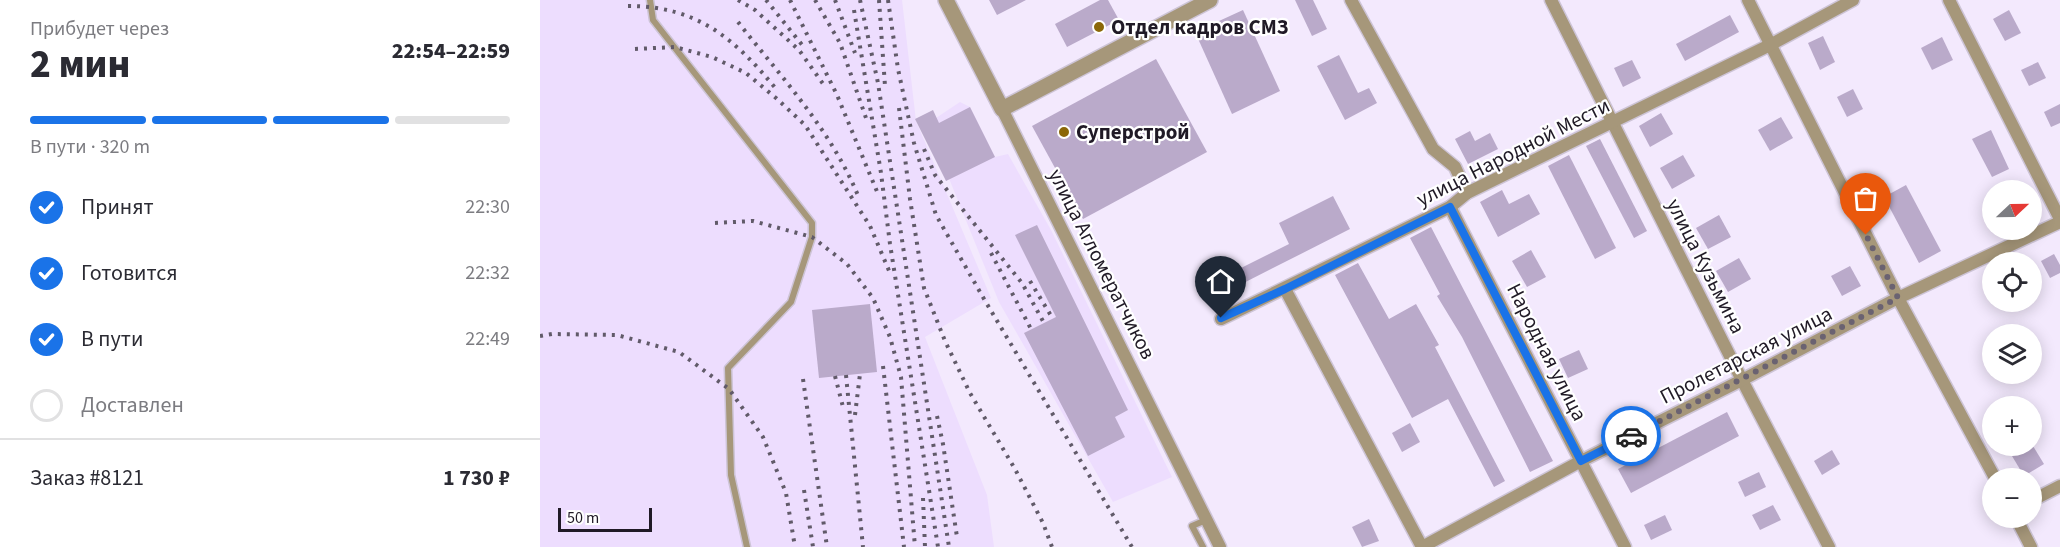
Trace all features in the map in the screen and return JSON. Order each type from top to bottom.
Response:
[{"type":"street","name":"улица Агломератчиков","points":[[946,0],[1220,547]]},
{"type":"street","points":[[1002,109],[1210,0]]},
{"type":"street","points":[[1351,0],[1433,149],[1455,167],[1467,193]]},
{"type":"street","name":"улица Кузьмина","points":[[1551,0],[1742,380],[1829,547]]},
{"type":"street","points":[[1748,0],[1898,298],[1990,468]]},
{"type":"street","name":"улица Народной Мести","points":[[1221,318],[1285,289],[1450,207],[1467,193],[1770,45],[1853,0]]},
{"type":"street","points":[[1948,0],[2060,221]]},
{"type":"street","name":"Народная улица","points":[[1450,207],[1625,547]]},
{"type":"street","name":"Пролетарская улица","points":[[1422,547],[1581,461],[1898,298],[2060,221]]},
{"type":"street","points":[[1285,289],[1422,547]]},
{"type":"street","points":[[2042,495],[2060,486]]},
{"type":"street","points":[[2021,528],[2031,547]]},
{"type":"lane","points":[[650,0],[653,20],[812,223],[812,237],[791,302],[728,369],[731,475],[747,547]]},
{"type":"lane","points":[[1203,547],[1192,526],[1207,519]]},
{"type":"shaded area","points":[[540,0],[902,0],[916,121],[991,298],[925,337],[987,495],[994,547],[540,547]]},
{"type":"shaded area","points":[[960,102],[970,107],[995,157],[1008,154],[1051,230],[1172,477],[1113,502],[999,302],[927,124]]},
{"type":"building","points":[[989,0],[1026,0],[997,15]]},
{"type":"building","points":[[1100,0],[1108,0],[1119,20],[1067,47],[1055,24]]},
{"type":"building","points":[[1295,0],[1313,0],[1327,29],[1312,36]]},
{"type":"building","points":[[1243,10],[1280,91],[1232,114],[1195,32]]},
{"type":"building","points":[[2009,10],[2021,33],[2005,41],[1993,19]]},
{"type":"building","points":[[1730,15],[1739,32],[1685,61],[1676,44]]},
{"type":"building","points":[[1823,36],[1835,62],[1820,70],[1808,43]]},
{"type":"building","points":[[1942,37],[1953,60],[1932,70],[1921,48]]},
{"type":"building","points":[[1339,55],[1358,93],[1369,88],[1377,103],[1345,120],[1317,66]]},
{"type":"building","points":[[1156,59],[1207,152],[1083,219],[1032,126]]},
{"type":"building","points":[[1632,60],[1641,78],[1623,87],[1614,68]]},
{"type":"building","points":[[2038,62],[2046,78],[2029,86],[2021,70]]},
{"type":"building","points":[[1853,89],[1863,109],[1847,117],[1837,97]]},
{"type":"building","points":[[2060,104],[2060,123],[2051,127],[2044,112]]},
{"type":"building","points":[[970,107],[995,157],[946,181],[915,119],[933,110],[939,123]]},
{"type":"building","points":[[1661,113],[1673,134],[1650,147],[1639,126]]},
{"type":"building","points":[[1781,117],[1793,138],[1770,151],[1758,130]]},
{"type":"building","points":[[1991,130],[2009,169],[1992,177],[1972,139]]},
{"type":"building","points":[[1470,131],[1475,141],[1490,133],[1498,149],[1468,164],[1455,139]]},
{"type":"building","points":[[1600,139],[1647,231],[1634,238],[1586,146]]},
{"type":"building","points":[[1569,155],[1616,248],[1595,259],[1548,166]]},
{"type":"building","points":[[1683,155],[1695,176],[1672,189],[1660,168]]},
{"type":"building","points":[[1906,185],[1941,251],[1919,263],[1884,197]]},
{"type":"building","points":[[1502,190],[1509,204],[1529,194],[1540,214],[1498,237],[1480,202]]},
{"type":"building","points":[[1333,196],[1350,229],[1220,295],[1213,282],[1289,244],[1279,223]]},
{"type":"building","points":[[1719,215],[1731,237],[1708,249],[1696,228]]},
{"type":"building","points":[[1037,225],[1128,410],[1115,417],[1125,437],[1088,456],[1024,333],[1056,317],[1015,235]]},
{"type":"building","points":[[1431,227],[1553,461],[1530,472],[1462,337],[1437,296],[1440,294],[1410,238]]},
{"type":"building","points":[[1531,250],[1546,277],[1527,287],[1512,261]]},
{"type":"building","points":[[2054,254],[2060,265],[2060,273],[2050,278],[2042,260]]},
{"type":"building","points":[[1739,258],[1751,279],[1728,292],[1716,271]]},
{"type":"building","points":[[1358,263],[1389,319],[1416,304],[1439,345],[1435,347],[1505,481],[1494,487],[1448,399],[1412,418],[1335,275]]},
{"type":"building","points":[[1850,266],[1861,286],[1842,296],[1831,276]]},
{"type":"building","points":[[870,304],[877,372],[819,378],[812,310]]},
{"type":"building","points":[[1579,350],[1588,369],[1568,378],[1559,359]]},
{"type":"building","points":[[1727,412],[1739,436],[1631,493],[1618,469]]},
{"type":"building","points":[[1410,423],[1420,442],[1402,452],[1392,433]]},
{"type":"building","points":[[1832,450],[1840,464],[1822,475],[1814,461]]},
{"type":"building","points":[[2012,456],[2039,456],[2044,464],[2037,468],[2019,468]]},
{"type":"building","points":[[1759,472],[1766,487],[1745,497],[1738,482]]},
{"type":"building","points":[[1773,505],[1781,520],[1760,530],[1752,515]]},
{"type":"building","points":[[1665,515],[1672,530],[1651,540],[1644,525]]},
{"type":"building","points":[[1369,519],[1379,541],[1362,547],[1352,527]]},
{"type":"railway","points":[[738,0],[755,10],[799,50],[826,88]]},
{"type":"railway","points":[[766,0],[803,46]]},
{"type":"railway","points":[[790,0],[837,95],[878,194]]},
{"type":"railway","points":[[815,0],[840,43],[866,118]]},
{"type":"railway","points":[[835,0],[855,53]]},
{"type":"railway","points":[[860,0],[878,83],[949,547]]},
{"type":"railway","points":[[879,0],[885,86]]},
{"type":"railway","points":[[888,0],[898,69],[914,143],[936,215],[1132,547]]},
{"type":"railway","points":[[628,6],[675,12],[713,29],[746,55],[777,90]]},
{"type":"railway","points":[[854,10],[938,547]]},
{"type":"railway","points":[[738,22],[805,106],[835,150],[859,198]]},
{"type":"railway","points":[[635,49],[675,47],[712,57],[746,73],[776,98],[805,125],[870,226],[890,273]]},
{"type":"railway","points":[[899,108],[924,288],[945,341],[970,393],[1015,469],[1043,523],[1052,547]]},
{"type":"railway","points":[[924,149],[935,175],[1022,283],[1044,323]]},
{"type":"railway","points":[[715,223],[753,221],[812,237],[847,264],[873,298],[890,337],[901,377],[915,547]]},
{"type":"railway","points":[[991,253],[1031,329]]},
{"type":"railway","points":[[1030,281],[1053,319]]},
{"type":"railway","points":[[540,336],[552,334],[617,335],[679,352],[729,389],[763,437],[786,493],[795,547]]},
{"type":"railway","points":[[883,366],[904,547]]},
{"type":"railway","points":[[855,415],[860,374]]},
{"type":"railway","points":[[846,375],[863,547]]},
{"type":"railway","points":[[835,376],[843,407]]},
{"type":"railway","points":[[803,379],[827,547]]},
{"type":"railway","points":[[937,416],[957,537]]},
{"type":"railway","points":[[804,490],[813,547]]},
{"type":"railway","points":[[923,498],[925,547]]},
{"type":"way so far","points":[[1631,436],[1898,298],[1866,235]]},
{"type":"place","name":"Отдел кадров СМЗ","points":[[1099,27]]},
{"type":"place","name":"Суперстрой","points":[[1064,132]]},
{"type":"route","points":[[1221,318],[1285,289],[1450,207],[1581,461],[1631,436]]}]
